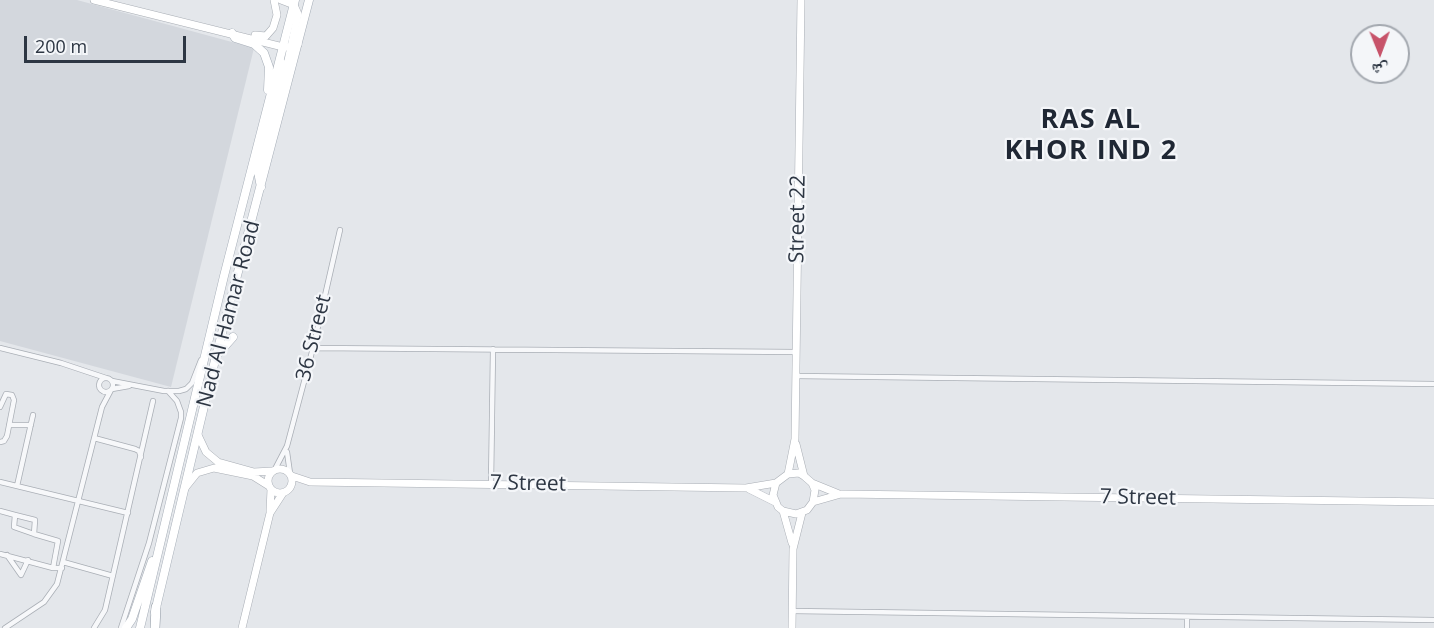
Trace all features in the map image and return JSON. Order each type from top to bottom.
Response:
[{"type":"highway","points":[[153,628],[156,607]]},
{"type":"main road","points":[[296,2],[300,8],[309,3]]},
{"type":"main road","name":"Nad Al Hamar Road","points":[[156,607],[216,356],[277,128],[296,2]]},
{"type":"main road","name":"Nad Al Hamar Road","points":[[140,628],[267,106],[279,63],[291,46],[309,3]]},
{"type":"main road","points":[[232,33],[238,39],[258,46],[266,57],[269,73],[267,106]]},
{"type":"main road","points":[[261,189],[258,172],[283,66],[279,63]]},
{"type":"main road","points":[[216,356],[233,338]]},
{"type":"main road","points":[[126,628],[132,619],[154,552],[164,532]]},
{"type":"street","points":[[94,0],[141,13],[291,46]]},
{"type":"street","points":[[232,33],[246,33],[262,37],[270,34],[277,15],[274,0]]},
{"type":"street","points":[[280,0],[296,2]]},
{"type":"street","name":"Street 22","points":[[788,474],[795,439],[801,0]]},
{"type":"street","name":"36 Street","points":[[274,470],[287,446],[313,348],[340,230]]},
{"type":"street","points":[[0,348],[62,363],[112,381],[168,392],[190,386],[195,380],[201,360],[206,353]]},
{"type":"street","points":[[313,348],[796,352]]},
{"type":"street","points":[[491,484],[493,349]]},
{"type":"street","points":[[84,371],[106,392],[138,386]]},
{"type":"street","points":[[796,376],[1434,384]]},
{"type":"street","points":[[102,407],[101,380],[106,378]]},
{"type":"street","points":[[5,628],[50,597],[57,584],[102,407],[114,385],[112,381]]},
{"type":"street","points":[[121,628],[149,543],[181,418],[182,412],[177,401],[168,392]]},
{"type":"street","points":[[0,407],[6,394],[12,395],[14,400],[6,439],[0,442]]},
{"type":"street","points":[[94,628],[105,610],[153,401]]},
{"type":"street","points":[[17,486],[33,415]]},
{"type":"street","points":[[9,425],[31,425]]},
{"type":"street","points":[[198,435],[206,452],[218,462],[254,472],[283,469],[291,475],[287,491],[270,513]]},
{"type":"street","points":[[94,438],[135,449],[139,451],[141,458]]},
{"type":"street","name":"Street 22","points":[[795,439],[804,476]]},
{"type":"street","points":[[135,449],[144,441]]},
{"type":"street","name":"36 Street","points":[[287,446],[291,475]]},
{"type":"street","points":[[182,493],[197,473],[214,468],[253,476],[279,493],[287,491]]},
{"type":"street","points":[[242,628],[270,513],[268,478],[274,470]]},
{"type":"street","points":[[746,488],[776,483],[788,474],[799,473],[812,483],[815,496],[813,502],[802,513],[793,549],[792,628]]},
{"type":"street","name":"7 Street","points":[[291,475],[310,482],[746,488]]},
{"type":"street","points":[[0,482],[128,513]]},
{"type":"street","name":"7 Street","points":[[287,491],[310,482]]},
{"type":"street","points":[[775,502],[776,483]]},
{"type":"street","name":"7 Street","points":[[812,483],[841,494]]},
{"type":"street","points":[[746,488],[775,502],[783,511],[793,549]]},
{"type":"street","name":"7 Street","points":[[813,502],[841,494],[1434,502]]},
{"type":"street","points":[[0,511],[35,520],[34,534]]},
{"type":"street","points":[[783,511],[802,513]]},
{"type":"street","points":[[15,515],[14,527],[56,539],[59,542],[53,568]]},
{"type":"street","points":[[0,554],[53,568],[63,565],[113,576]]},
{"type":"street","points":[[7,555],[21,575],[28,560]]},
{"type":"street","points":[[792,611],[1434,620]]},
{"type":"street","points":[[1187,617],[1187,628]]},
{"type":"shaded area","points":[[0,0],[77,0],[254,48],[171,387],[0,341]]},
{"type":"district","name":"RAS AL KHOR IND 2","points":[[1091,136]]}]
